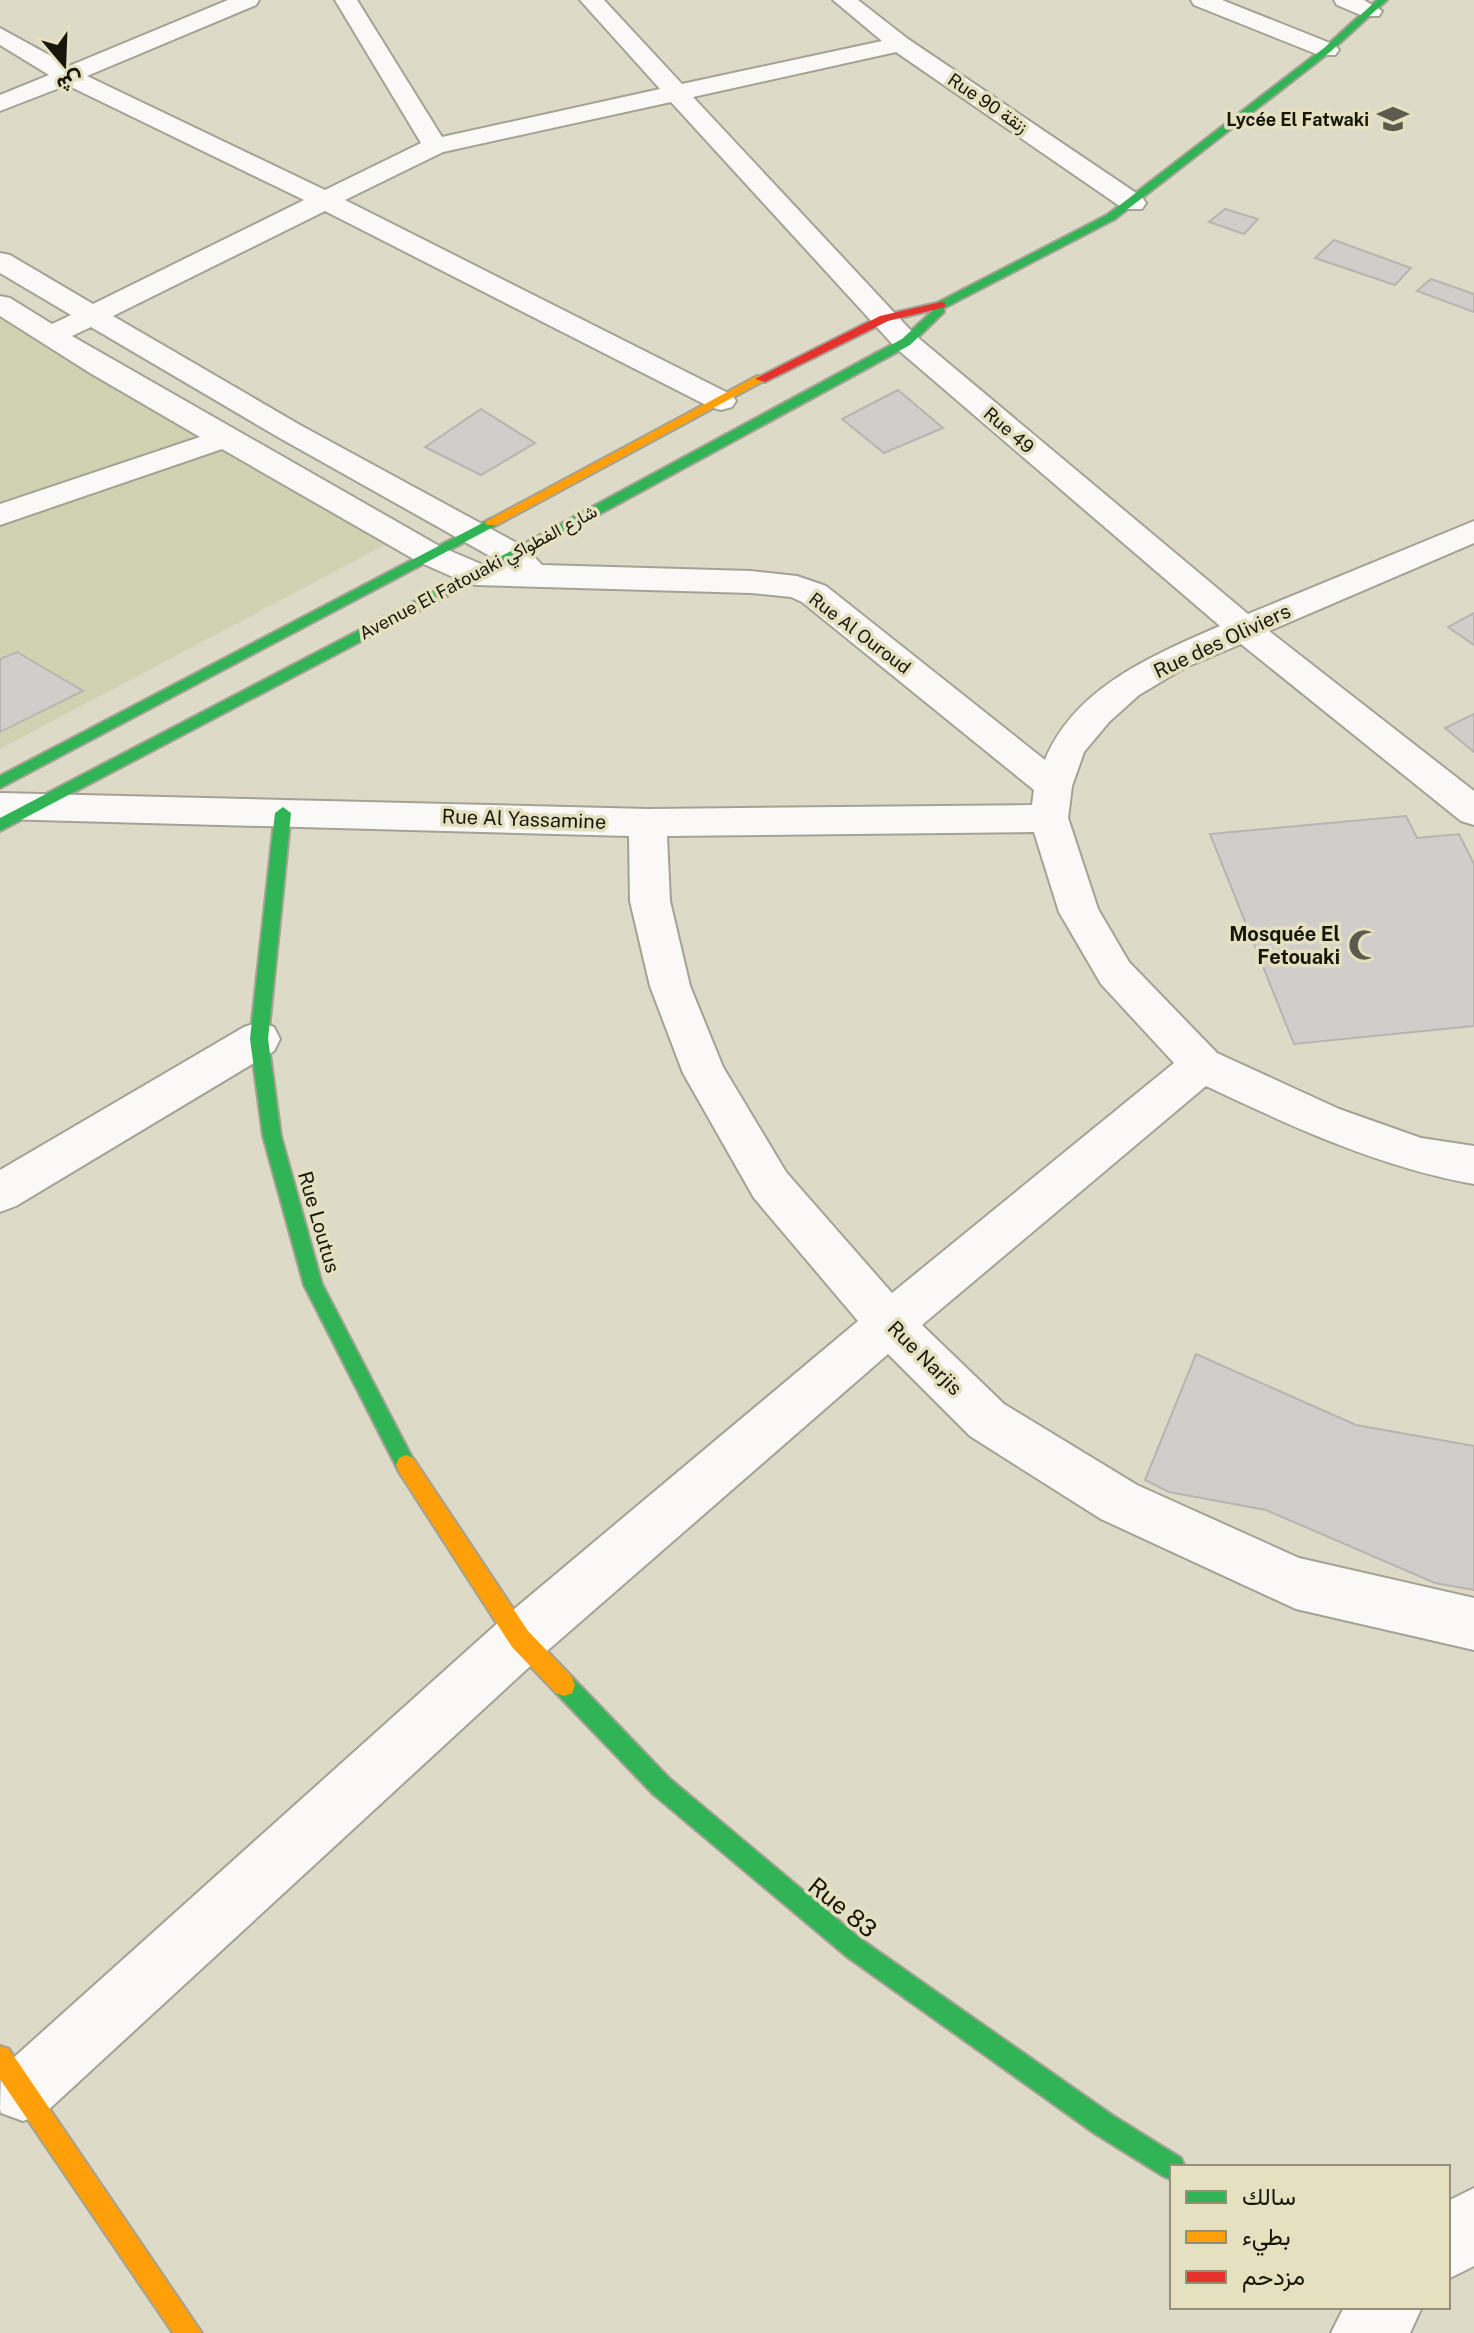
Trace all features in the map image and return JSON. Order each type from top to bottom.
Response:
[{"type":"main road","name":"Avenue El Fatouaki شارع الفطواكي","points":[[0,783],[798,359],[884,318],[947,304],[1076,237],[1133,203],[1327,50],[1376,5]]},
{"type":"main road","name":"Avenue El Fatouaki شارع الفطواكي","points":[[524,565],[906,342],[947,304]]},
{"type":"main road","name":"Avenue El Fatouaki شارع الفطواكي","points":[[11,813],[476,574]]},
{"type":"main road","name":"Rue Loutus","points":[[283,813],[259,1039],[272,1136],[313,1285],[403,1460],[520,1639]]},
{"type":"main road","name":"Rue 83","points":[[520,1639],[661,1786],[854,1948],[1103,2124],[1170,2166]]},
{"type":"main road","points":[[12,2075],[189,2333]]},
{"type":"street","points":[[0,104],[58,70],[201,0]]},
{"type":"street","points":[[0,84],[58,70],[248,0]]},
{"type":"street","points":[[346,0],[435,146]]},
{"type":"street","name":"Rue 49","points":[[591,0],[906,342],[1244,629],[1474,811]]},
{"type":"street","name":"Rue 90 زنقة","points":[[844,0],[900,44],[1133,203]]},
{"type":"street","points":[[1202,0],[1327,50]]},
{"type":"street","points":[[1345,0],[1376,5]]},
{"type":"street","points":[[0,35],[58,70],[324,200],[721,401]]},
{"type":"street","points":[[52,335],[435,146],[900,44]]},
{"type":"street","points":[[0,261],[289,431],[473,531],[524,565]]},
{"type":"street","points":[[0,304],[100,367],[429,554],[476,574]]},
{"type":"street","points":[[0,515],[226,438]]},
{"type":"street","name":"Rue des Oliviers","points":[[1051,802],[1068,748],[1096,713],[1127,687],[1172,660],[1472,533]]},
{"type":"street","name":"Rue Al Ouroud","points":[[476,574],[524,565],[797,587],[814,594],[1051,802]]},
{"type":"street","points":[[1051,802],[1060,860],[1079,912],[1115,973],[1202,1065],[1324,1122],[1421,1156],[1474,1165]]},
{"type":"street","name":"Rue Al Yassamine","points":[[11,813],[283,813],[648,823],[1051,802]]},
{"type":"street","name":"Rue Narjis","points":[[648,823],[650,901],[670,986],[704,1073],[770,1185],[889,1324],[987,1420],[1119,1502],[1296,1583],[1474,1624]]},
{"type":"street","points":[[0,1193],[259,1039]]},
{"type":"street","points":[[12,2075],[889,1324],[1202,1065]]},
{"type":"street","points":[[1450,2245],[1474,2220]]},
{"type":"street","points":[[1364,2333],[1388,2309]]},
{"type":"green space","points":[[0,313],[396,539],[0,749]]},
{"type":"building","points":[[1225,209],[1258,219],[1244,234],[1209,222]]},
{"type":"building","points":[[1334,240],[1411,268],[1395,285],[1315,258]]},
{"type":"building","points":[[1431,279],[1474,294],[1474,312],[1417,291]]},
{"type":"building","points":[[898,390],[943,428],[884,453],[842,419]]},
{"type":"building","points":[[481,409],[535,443],[481,475],[425,447]]},
{"type":"building","points":[[1474,613],[1474,645],[1448,627]]},
{"type":"building","points":[[17,652],[83,691],[0,732],[0,659]]},
{"type":"building","points":[[1474,714],[1474,752],[1445,728]]},
{"type":"building","name":"Mosquée El Fetouaki","points":[[1406,816],[1417,838],[1459,834],[1474,864],[1474,1026],[1294,1044],[1210,834]]},
{"type":"building","points":[[1196,1354],[1356,1425],[1474,1446],[1474,1590],[1435,1583],[1266,1510],[1169,1492],[1145,1480]]},
{"type":"traffic: fast","points":[[941,305],[1111,217],[1327,50],[1382,0]]},
{"type":"traffic: fast","points":[[0,825],[514,555],[906,342],[940,310]]},
{"type":"traffic: fast","points":[[0,783],[492,522]]},
{"type":"traffic: fast","points":[[283,813],[259,1039],[272,1136],[313,1285],[406,1465]]},
{"type":"traffic: fast","points":[[564,1685],[661,1786],[854,1948],[1103,2124],[1170,2166]]},
{"type":"traffic: slow","points":[[492,522],[761,379]]},
{"type":"traffic: slow","points":[[406,1465],[520,1639],[564,1685]]},
{"type":"traffic: slow","points":[[0,2058],[189,2333]]},
{"type":"traffic: jam","points":[[761,379],[884,318],[941,305]]},
{"type":"place","name":"Lycée El Fatwaki","points":[[1393,119]]},
{"type":"place","name":"Mosquée El Fetouaki","points":[[1364,945]]}]
